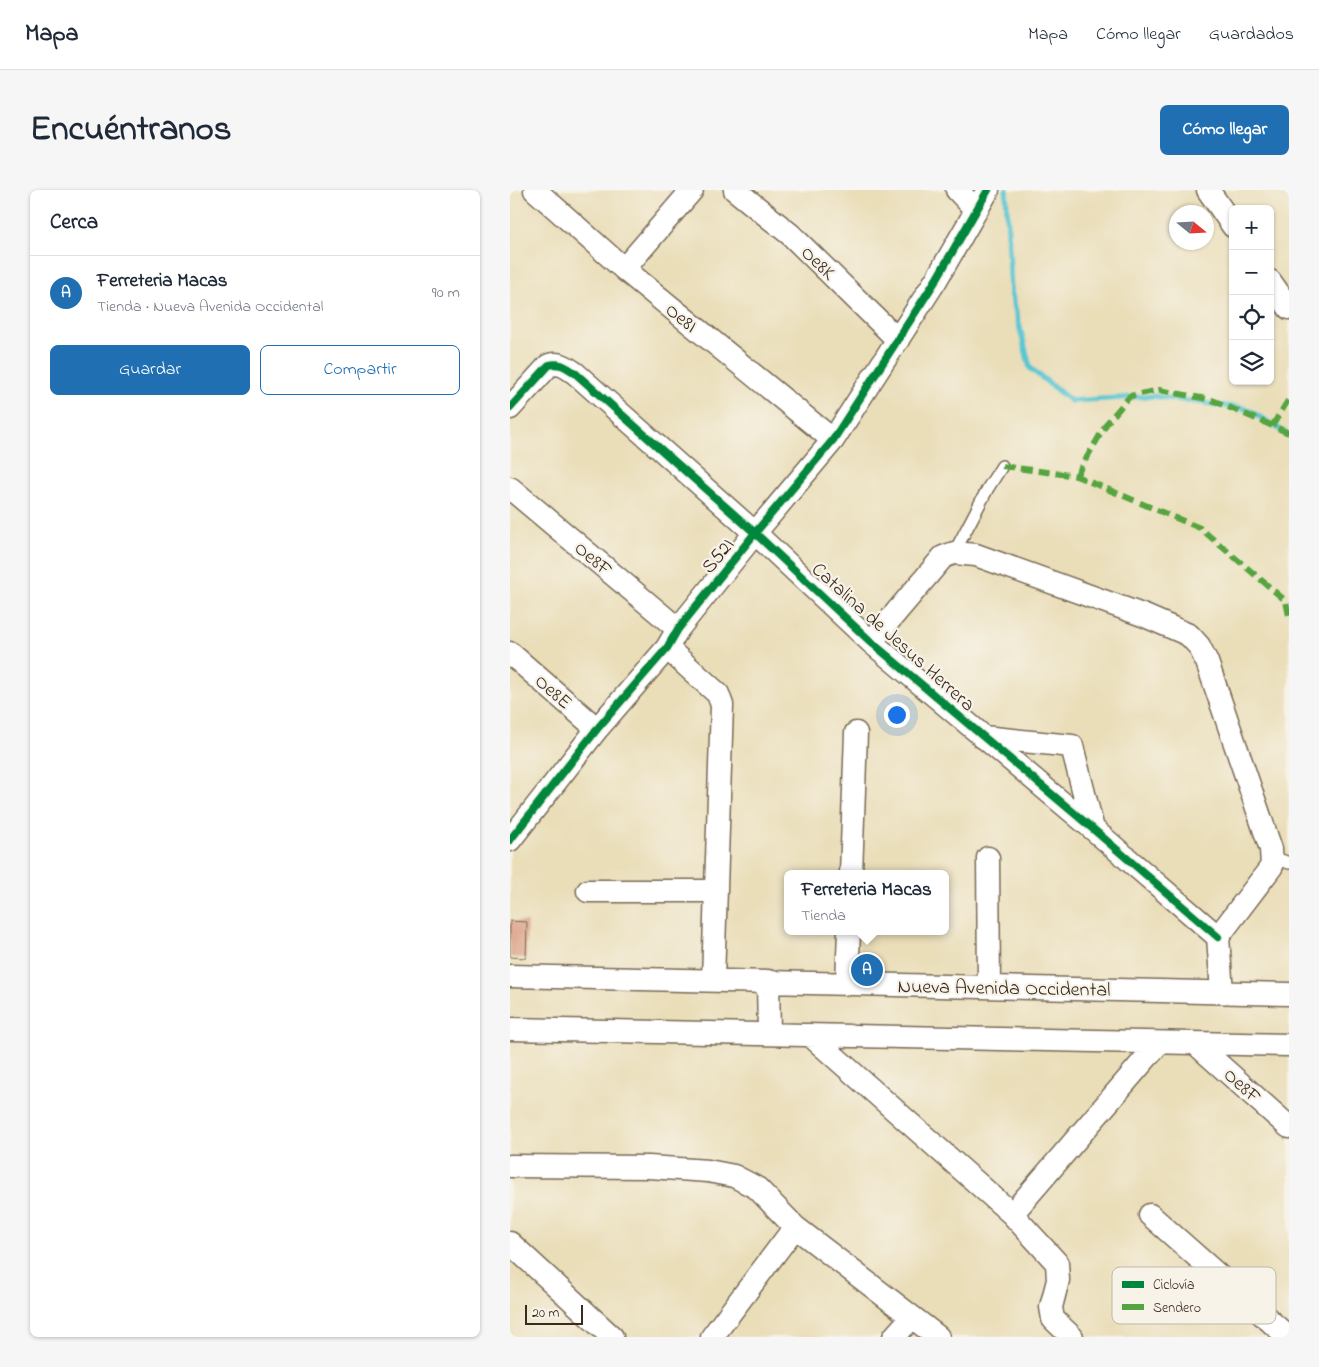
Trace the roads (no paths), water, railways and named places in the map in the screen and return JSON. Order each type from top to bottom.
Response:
[{"type":"street","name":"Oe8I","points":[[535,190],[624,269],[833,440]]},
{"type":"street","points":[[624,269],[692,190]]},
{"type":"street","name":"Oe8K","points":[[735,190],[791,235],[898,340]]},
{"type":"street","points":[[957,190],[976,210]]},
{"type":"street","name":"S52I","points":[[514,827],[673,638],[755,533],[833,440],[936,280],[988,190]]},
{"type":"street","points":[[1208,190],[1229,220]]},
{"type":"street","points":[[1274,287],[1289,308]]},
{"type":"street","name":"Catalina de Jesus Herrera","points":[[510,408],[549,365],[556,363],[564,365],[576,373],[755,533],[871,642],[1218,937]]},
{"type":"street","name":"Oe8F","points":[[510,488],[673,638],[718,694],[722,705],[713,980]]},
{"type":"street","points":[[871,642],[943,557],[954,553],[966,553],[998,562],[1145,616],[1188,635],[1199,646],[1207,662],[1271,849],[1281,860],[1272,866],[1218,937],[1222,992]]},
{"type":"street","name":"Oe8E","points":[[510,653],[597,728]]},
{"type":"street","points":[[851,870],[856,734]]},
{"type":"street","points":[[983,737],[1072,746],[1093,829]]},
{"type":"street","points":[[988,858],[989,986]]},
{"type":"street","points":[[588,891],[716,891]]},
{"type":"street","points":[[846,983],[848,935]]},
{"type":"street","name":"Nueva Avenida Occidental","points":[[510,976],[1289,994]]},
{"type":"street","points":[[768,981],[769,1034]]},
{"type":"street","points":[[510,1029],[1289,1045]]},
{"type":"street","points":[[810,1035],[1012,1214],[1057,1263],[1058,1280],[1051,1306],[1053,1319],[1072,1337]]},
{"type":"street","points":[[1012,1214],[1159,1043]]},
{"type":"street","name":"Oe8F","points":[[1196,1044],[1289,1127]]},
{"type":"street","points":[[510,1166],[649,1167],[708,1171],[734,1176],[757,1188],[796,1227],[911,1318],[938,1337]]},
{"type":"street","points":[[1150,1215],[1209,1267]]},
{"type":"street","points":[[712,1337],[796,1227]]},
{"type":"street","points":[[510,1243],[612,1337]]},
{"type":"street","points":[[894,1337],[911,1318]]},
{"type":"street","points":[[1273,1324],[1288,1337]]},
{"type":"lane","points":[[954,553],[988,488],[1002,466]]},
{"type":"waterway","points":[[1006,190],[1011,292],[1030,368],[1071,401],[1153,396],[1247,409],[1289,435]]},
{"type":"place","name":"Ferreteria Macas","points":[[867,970]]}]
